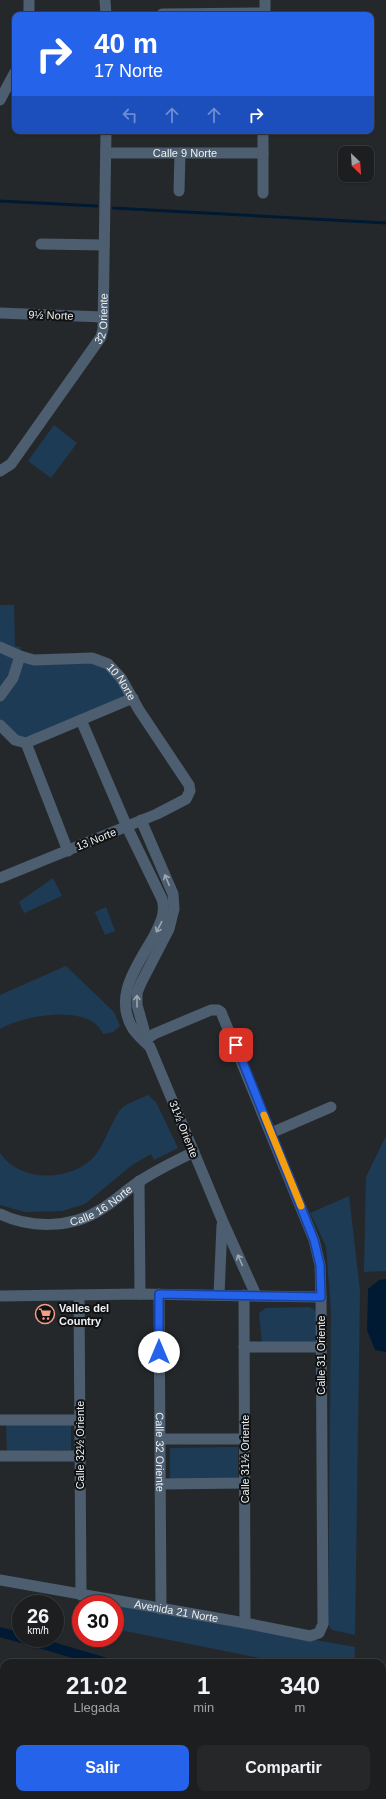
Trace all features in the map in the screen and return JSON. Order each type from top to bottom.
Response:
[{"type":"street","points":[[29,0],[29,12]]},
{"type":"street","points":[[105,0],[106,12]]},
{"type":"street","points":[[264,0],[265,12]]},
{"type":"street","points":[[0,100],[12,78]]},
{"type":"street","name":"32 Oriente","points":[[0,471],[11,464],[99,342],[102,333],[106,134]]},
{"type":"street","points":[[263,134],[263,193]]},
{"type":"street","name":"Calle 9 Norte","points":[[106,153],[263,154]]},
{"type":"street","points":[[179,191],[180,153]]},
{"type":"street","points":[[42,244],[104,245]]},
{"type":"street","name":"9½ Norte","points":[[0,313],[103,317]]},
{"type":"street","name":"10 Norte","points":[[0,647],[20,656],[41,660],[92,658],[108,664],[115,670],[189,785],[189,795]]},
{"type":"street","points":[[0,696],[13,678],[20,656]]},
{"type":"street","points":[[0,725],[15,740],[26,743],[133,698]]},
{"type":"street","points":[[81,720],[127,827],[169,912]]},
{"type":"street","points":[[26,743],[68,851]]},
{"type":"street","name":"13 Norte","points":[[0,878],[127,827],[186,799],[189,795]]},
{"type":"street","name":"31½ Oriente","points":[[141,820],[172,894],[169,912],[160,924],[125,993],[126,1013],[133,1028],[150,1047],[222,1222],[256,1296]]},
{"type":"street","name":"Calle 31 Oriente","points":[[143,1040],[211,1010],[218,1010],[224,1016],[318,1252],[321,1297],[323,1624]]},
{"type":"street","points":[[271,1133],[331,1107]]},
{"type":"street","name":"Calle 16 Norte","points":[[0,1214],[17,1221],[34,1223],[68,1222],[90,1215],[100,1210],[139,1182],[194,1152]]},
{"type":"street","points":[[139,1182],[140,1294]]},
{"type":"street","name":"31½ Oriente","points":[[219,1295],[222,1222]]},
{"type":"street","points":[[0,1296],[159,1294],[321,1297]]},
{"type":"street","name":"Calle 32 Oriente","points":[[159,1294],[160,1609]]},
{"type":"street","name":"Calle 32½ Oriente","points":[[79,1295],[81,1595]]},
{"type":"street","name":"Calle 31½ Oriente","points":[[244,1295],[245,1623]]},
{"type":"street","points":[[244,1347],[321,1347]]},
{"type":"street","points":[[0,1420],[80,1420]]},
{"type":"street","points":[[160,1439],[245,1439]]},
{"type":"street","points":[[0,1456],[80,1456]]},
{"type":"street","points":[[160,1484],[245,1483]]},
{"type":"street","name":"Avenida 21 Norte","points":[[0,1580],[81,1595]]},
{"type":"street","name":"Avenida 21 Norte","points":[[124,1603],[245,1623],[310,1636],[319,1633],[323,1624]]},
{"type":"shaded area","points":[[54,425],[77,443],[51,478],[28,461]]},
{"type":"shaded area","points":[[0,605],[14,605],[15,646],[21,647],[17,662],[0,687]]},
{"type":"shaded area","points":[[22,659],[100,663],[114,674],[129,697],[25,739],[16,737],[0,720],[0,701]]},
{"type":"shaded area","points":[[53,878],[62,896],[24,913],[19,902]]},
{"type":"shaded area","points":[[106,907],[115,931],[105,935],[95,912]]},
{"type":"shaded area","points":[[66,966],[114,1012],[120,1026],[113,1032],[103,1034],[96,1024],[85,1018],[71,1015],[56,1015],[40,1016],[24,1020],[0,1029],[0,995]]},
{"type":"shaded area","points":[[148,1095],[156,1102],[178,1148],[154,1160],[151,1154],[132,1165],[85,1204],[62,1211],[25,1212],[0,1205],[0,1153],[9,1163],[21,1170],[34,1174],[48,1176],[76,1170],[88,1163],[97,1153],[120,1110],[132,1102]]},
{"type":"shaded area","points":[[386,1136],[386,1271],[364,1272],[366,1177]]},
{"type":"shaded area","points":[[349,1196],[360,1291],[355,1635],[332,1630],[328,1624],[331,1311],[326,1246],[310,1213]]},
{"type":"shaded area","points":[[386,1279],[386,1352],[375,1350],[367,1330],[368,1289],[379,1280]]},
{"type":"shaded area","points":[[310,1307],[318,1312],[316,1343],[262,1344],[259,1313],[266,1308]]},
{"type":"shaded area","points":[[6,1424],[71,1424],[71,1450],[7,1451]]},
{"type":"shaded area","points":[[238,1447],[238,1480],[170,1481],[170,1448]]},
{"type":"shaded area","points":[[124,1607],[355,1647],[354,1659],[265,1659],[124,1631]]},
{"type":"waterway","points":[[0,201],[97,206]]},
{"type":"waterway","points":[[113,208],[386,223]]},
{"type":"waterway","points":[[0,1632],[12,1635]]},
{"type":"waterway","points":[[53,1647],[93,1659]]},
{"type":"slow traffic","points":[[264,1115],[301,1206]]},
{"type":"place","name":"Valles del Country","points":[[45,1314]]},
{"type":"route","points":[[159,1352],[159,1294],[321,1297],[320,1265],[314,1240],[236,1045]]}]
